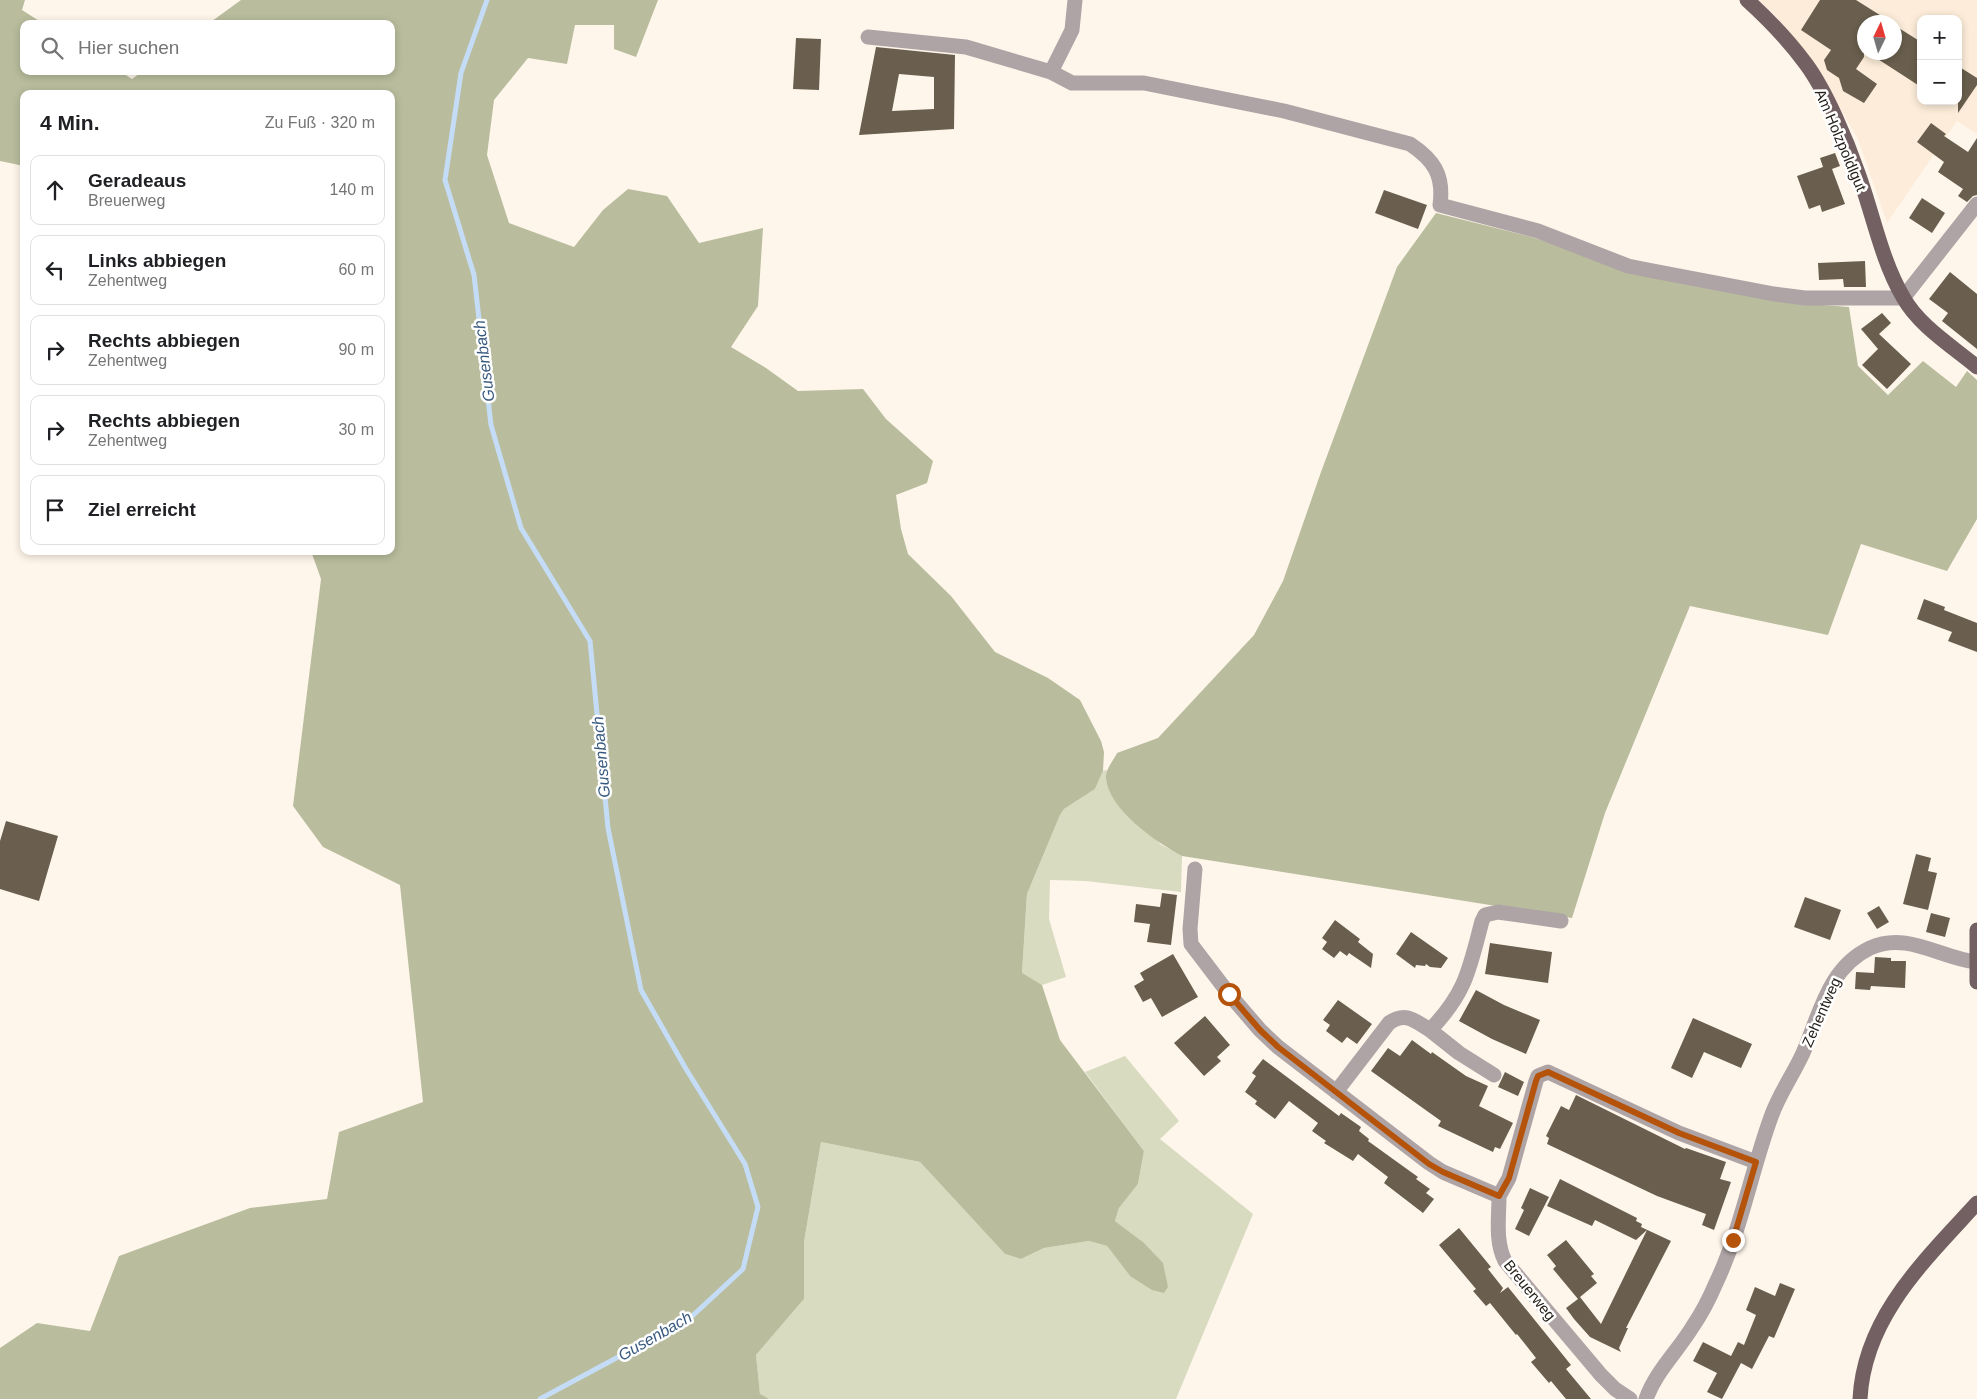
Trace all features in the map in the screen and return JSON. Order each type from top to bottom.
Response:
[{"type":"main road","name":"Am Holzpoldlgut","points":[[1747,0],[1765,16],[1807,65],[1830,105],[1858,173],[1884,256],[1903,298],[1922,322],[1977,367]]},
{"type":"main road","points":[[1977,930],[1977,982]]},
{"type":"main road","points":[[1860,1399],[1864,1367],[1880,1322],[1911,1275],[1977,1203]]},
{"type":"street","points":[[1051,72],[1072,30],[1075,0]]},
{"type":"street","points":[[868,36],[966,46],[1051,72],[1072,83],[1144,83],[1292,113],[1410,144],[1432,162],[1441,186],[1440,205],[1538,231],[1628,266],[1774,294],[1797,297],[1903,298],[1977,204]]},
{"type":"street","points":[[1195,869],[1190,929],[1191,944],[1195,951],[1260,1030],[1278,1047],[1429,1164],[1443,1172],[1499,1196],[1509,1178],[1536,1081],[1538,1076],[1548,1072],[1679,1133],[1756,1162]]},
{"type":"street","points":[[1430,1030],[1445,1014],[1461,992],[1485,915],[1498,912],[1561,921]]},
{"type":"street","name":"Zehentweg","points":[[1646,1399],[1660,1371],[1693,1326],[1717,1282],[1733,1240],[1756,1162],[1777,1101],[1802,1055],[1831,984],[1848,963],[1871,948],[1893,941],[1912,944],[1958,960],[1976,962]]},
{"type":"street","points":[[1336,1092],[1390,1023],[1396,1018],[1412,1018],[1430,1030],[1458,1054],[1494,1075]]},
{"type":"street","name":"Breuerweg","points":[[1499,1196],[1499,1241],[1500,1251],[1505,1261],[1601,1375],[1630,1399]]},
{"type":"shaded area","points":[[1757,0],[1977,0],[1977,134],[1957,121],[1887,223],[1858,139],[1810,57],[1772,12]]},
{"type":"green space","points":[[0,0],[25,0],[22,10],[38,20],[20,20],[20,75],[126,75],[132,79],[138,75],[395,75],[395,20],[214,20],[241,0],[658,0],[636,57],[614,49],[614,25],[575,25],[567,64],[528,58],[494,100],[487,155],[509,223],[574,247],[603,210],[628,189],[667,196],[699,243],[763,228],[758,306],[731,347],[766,368],[798,391],[863,389],[886,419],[933,461],[927,483],[896,495],[901,529],[908,554],[951,596],[995,652],[1048,678],[1080,700],[1101,741],[1104,752],[1103,771],[1095,789],[1064,809],[1060,815],[1027,894],[1022,973],[1042,985],[1060,1040],[1144,1151],[1138,1184],[1119,1208],[1115,1221],[1143,1242],[1163,1263],[1168,1287],[1164,1293],[1152,1290],[1130,1276],[1107,1246],[1089,1241],[1044,1248],[1021,1259],[1005,1254],[920,1162],[821,1142],[804,1242],[804,1299],[756,1355],[760,1394],[769,1399],[0,1399],[0,1348],[37,1323],[90,1331],[119,1256],[250,1208],[327,1199],[339,1132],[423,1102],[400,885],[323,847],[293,806],[321,579],[312,555],[395,555],[395,90],[20,90],[20,165],[0,161]]},
{"type":"green space","points":[[1436,213],[1528,236],[1584,253],[1784,302],[1849,307],[1858,366],[1888,395],[1923,361],[1956,387],[1967,371],[1977,380],[1977,519],[1947,571],[1861,544],[1828,635],[1690,606],[1605,813],[1572,918],[1182,856],[1147,834],[1135,824],[1115,802],[1106,778],[1108,769],[1117,753],[1158,738],[1254,635],[1283,581],[1397,267]]},
{"type":"green space","points":[[1107,770],[1106,778],[1160,844],[1182,856],[1181,892],[1086,881],[1050,880],[1049,919],[1066,977],[1042,985],[1022,974],[1027,894],[1060,815],[1064,809],[1095,789],[1103,771]]},
{"type":"green space","points":[[1125,1056],[1179,1121],[1160,1139],[1253,1214],[1176,1399],[769,1399],[760,1395],[756,1355],[804,1299],[804,1242],[821,1142],[920,1162],[1005,1254],[1021,1259],[1044,1248],[1089,1241],[1107,1246],[1130,1276],[1143,1242],[1115,1221],[1119,1208],[1138,1184],[1144,1151],[1085,1072]]},
{"type":"building","points":[[1820,0],[1856,0],[1880,15],[1857,15],[1857,60],[1862,60],[1856,69],[1877,84],[1864,103],[1843,91],[1839,78],[1827,70],[1824,60],[1831,50],[1801,30]]},
{"type":"building","points":[[1902,30],[1917,39],[1917,84],[1879,60],[1902,60]]},
{"type":"building","points":[[796,38],[821,39],[819,90],[793,89]]},
{"type":"building","points":[[876,47],[955,55],[954,129],[859,135]],"holes":[[[899,74],[934,77],[934,109],[892,111]]]},
{"type":"building","points":[[1962,69],[1977,78],[1977,85],[1958,113],[1958,105],[1962,105]]},
{"type":"building","points":[[1931,123],[1946,134],[1944,136],[1968,152],[1977,138],[1977,195],[1967,202],[1958,196],[1963,189],[1938,172],[1944,162],[1917,142]]},
{"type":"building","points":[[1835,153],[1840,166],[1832,169],[1845,204],[1822,212],[1820,205],[1809,209],[1797,176],[1823,167],[1820,158]]},
{"type":"building","points":[[1384,190],[1427,205],[1418,229],[1375,213]]},
{"type":"building","points":[[1922,198],[1945,213],[1932,233],[1909,218]]},
{"type":"building","points":[[1865,261],[1866,287],[1844,287],[1843,279],[1819,280],[1818,263]]},
{"type":"building","points":[[1950,272],[1977,294],[1977,349],[1942,321],[1948,313],[1929,299]]},
{"type":"building","points":[[1882,313],[1891,323],[1879,334],[1911,364],[1887,389],[1862,365],[1878,349],[1861,329]]},
{"type":"building","points":[[1924,599],[1945,607],[1944,610],[1977,623],[1977,652],[1948,641],[1952,632],[1917,619]]},
{"type":"building","points":[[6,821],[58,836],[39,901],[0,889],[0,841]]},
{"type":"building","points":[[1916,854],[1931,858],[1928,871],[1937,873],[1928,910],[1903,904]]},
{"type":"building","points":[[1162,893],[1177,895],[1171,945],[1147,942],[1150,924],[1134,922],[1136,904],[1160,907]]},
{"type":"building","points":[[1805,897],[1841,910],[1830,940],[1794,927]]},
{"type":"building","points":[[1879,906],[1889,922],[1877,929],[1867,913]]},
{"type":"building","points":[[1931,913],[1950,918],[1945,937],[1926,932]]},
{"type":"building","points":[[1335,920],[1360,939],[1358,942],[1373,954],[1371,968],[1349,953],[1347,956],[1340,951],[1334,958],[1322,949],[1327,942],[1322,938]]},
{"type":"building","points":[[1411,932],[1448,958],[1441,968],[1430,967],[1426,964],[1425,966],[1416,965],[1415,968],[1396,954]]},
{"type":"building","points":[[1490,943],[1552,952],[1548,983],[1485,974]]},
{"type":"building","points":[[1173,954],[1198,997],[1162,1017],[1151,998],[1143,1002],[1134,986],[1144,980],[1140,973]]},
{"type":"building","points":[[1875,957],[1891,958],[1891,961],[1906,961],[1905,988],[1871,986],[1870,990],[1855,989],[1856,972],[1874,973]]},
{"type":"building","points":[[1476,990],[1504,1005],[1540,1020],[1526,1054],[1492,1039],[1459,1021]]},
{"type":"building","points":[[1338,1000],[1372,1024],[1357,1044],[1347,1037],[1342,1043],[1326,1031],[1330,1025],[1323,1020]]},
{"type":"building","points":[[1205,1016],[1230,1045],[1217,1057],[1221,1061],[1204,1076],[1174,1043]]},
{"type":"building","points":[[1693,1018],[1752,1044],[1741,1068],[1704,1052],[1692,1078],[1671,1068]]},
{"type":"building","points":[[1412,1040],[1466,1076],[1488,1086],[1479,1106],[1513,1123],[1500,1149],[1495,1147],[1493,1152],[1438,1126],[1441,1121],[1371,1071],[1388,1048],[1400,1056]]},
{"type":"building","points":[[1263,1059],[1339,1116],[1341,1113],[1361,1127],[1359,1131],[1369,1139],[1368,1141],[1418,1177],[1416,1179],[1430,1189],[1426,1193],[1434,1199],[1423,1213],[1384,1183],[1388,1177],[1358,1154],[1353,1161],[1324,1143],[1326,1141],[1312,1131],[1318,1123],[1289,1101],[1275,1119],[1255,1104],[1257,1101],[1245,1092],[1256,1076],[1252,1073]]},
{"type":"building","points":[[1505,1072],[1524,1082],[1518,1096],[1498,1087]]},
{"type":"building","points":[[1576,1095],[1685,1149],[1726,1162],[1720,1179],[1731,1182],[1714,1230],[1702,1225],[1706,1214],[1657,1196],[1547,1144],[1549,1138],[1546,1136],[1561,1106],[1569,1110]]},
{"type":"building","points":[[1560,1179],[1637,1218],[1636,1221],[1642,1224],[1641,1227],[1671,1241],[1626,1328],[1628,1328],[1619,1348],[1621,1352],[1590,1337],[1574,1319],[1566,1308],[1578,1299],[1553,1269],[1556,1266],[1547,1255],[1566,1240],[1594,1274],[1591,1276],[1597,1283],[1580,1297],[1601,1324],[1647,1230],[1636,1240],[1595,1220],[1592,1226],[1547,1206]]},
{"type":"building","points":[[1530,1188],[1549,1197],[1529,1236],[1515,1229],[1524,1210],[1521,1208]]},
{"type":"building","points":[[1459,1228],[1491,1267],[1488,1269],[1503,1288],[1500,1293],[1508,1287],[1571,1365],[1566,1369],[1591,1399],[1566,1399],[1531,1362],[1536,1358],[1517,1334],[1490,1303],[1486,1306],[1473,1291],[1476,1289],[1439,1245]]},
{"type":"building","points":[[1780,1283],[1795,1289],[1774,1338],[1769,1336],[1752,1369],[1741,1363],[1722,1399],[1707,1392],[1717,1373],[1693,1361],[1703,1342],[1731,1356],[1738,1342],[1744,1345],[1756,1315],[1746,1310],[1755,1287],[1775,1296]]},
{"type":"waterway","name":"Gusenbach","points":[[487,0],[461,73],[445,180],[474,275],[491,425],[521,528],[590,641],[608,828],[641,990],[686,1069],[745,1164],[758,1207],[743,1269],[689,1319],[540,1399]]},
{"type":"route","points":[[1229,994],[1260,1030],[1278,1047],[1429,1164],[1499,1196],[1509,1178],[1536,1081],[1542,1072],[1555,1073],[1694,1140],[1756,1162],[1733,1240]]}]
